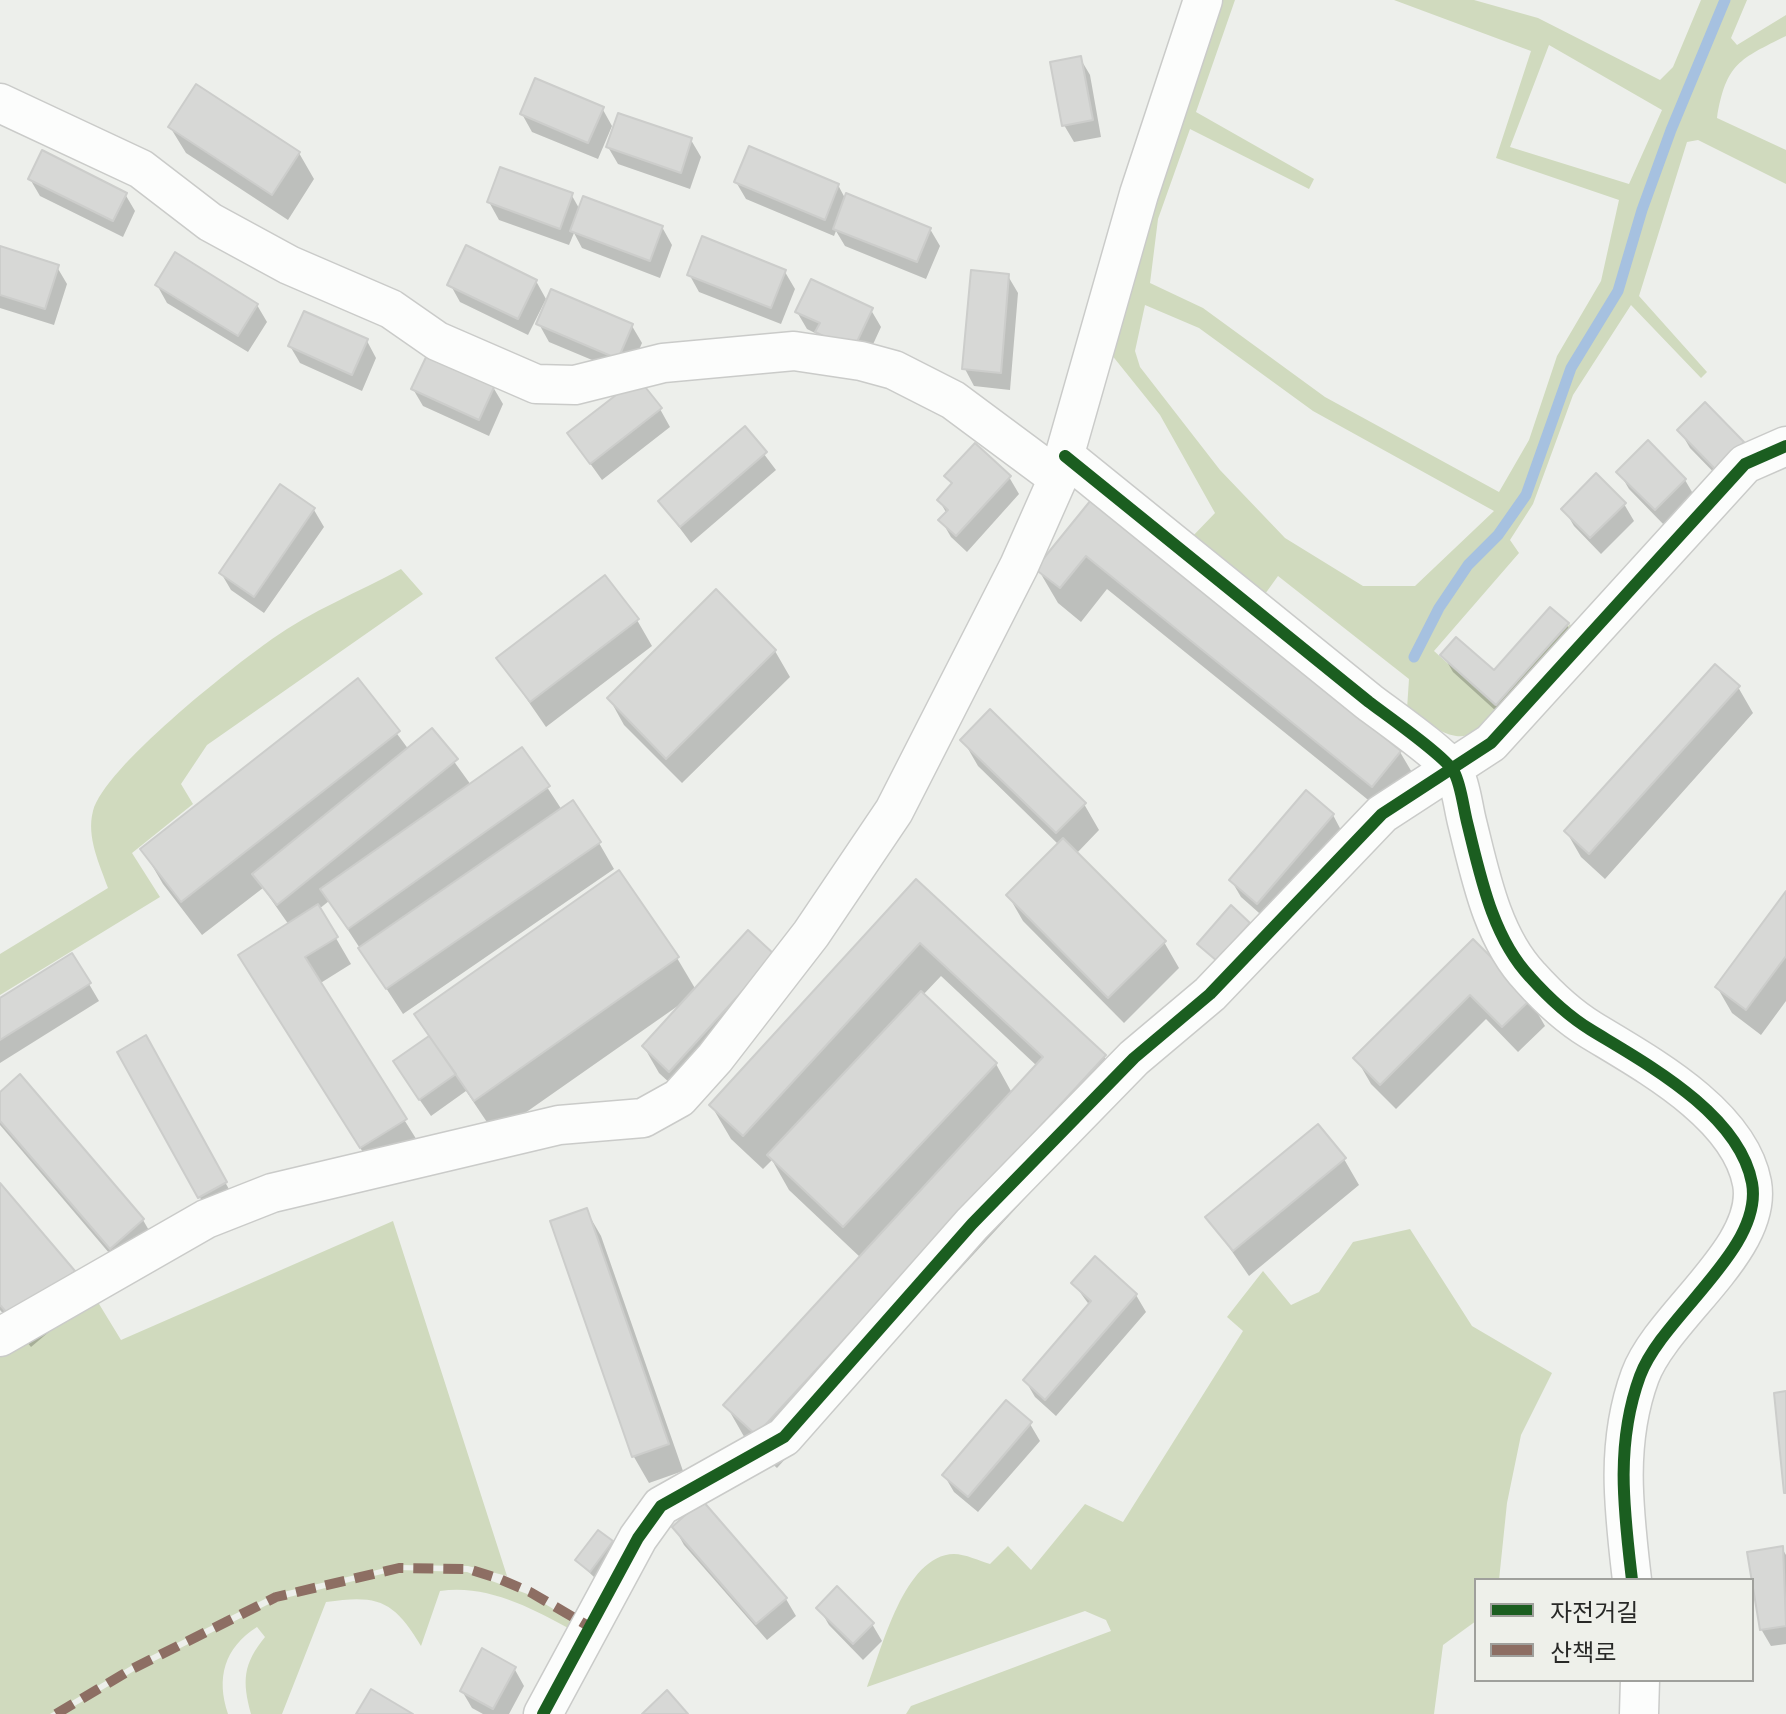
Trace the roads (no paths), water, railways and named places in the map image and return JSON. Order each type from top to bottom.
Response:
[{"type":"street","points":[[0,1337],[206,1219],[272,1193],[559,1125],[643,1118],[679,1098],[715,1058],[811,934],[894,811],[1019,566],[1062,467],[1139,194],[1203,0]]},
{"type":"street","points":[[0,103],[141,169],[210,222],[289,265],[391,309],[437,341],[536,384],[575,385],[663,363],[794,351],[849,358],[894,370],[953,400],[1062,467],[1453,770],[1491,906],[1505,944],[1525,972],[1554,1002],[1589,1029],[1647,1061],[1681,1089],[1739,1150],[1752,1183],[1752,1202],[1746,1225],[1730,1252],[1657,1341],[1641,1374],[1629,1411],[1622,1502],[1632,1578]]},
{"type":"street","points":[[543,1714],[638,1538],[661,1506],[784,1437],[972,1224],[1134,1058],[1210,994],[1382,814],[1491,743],[1745,464],[1786,446]]},
{"type":"street","points":[[1639,1714],[1640,1682]]},
{"type":"waterway","points":[[1414,657],[1439,608],[1468,565],[1498,535],[1526,495],[1571,368],[1618,291],[1642,210],[1671,130],[1725,0]]}]
